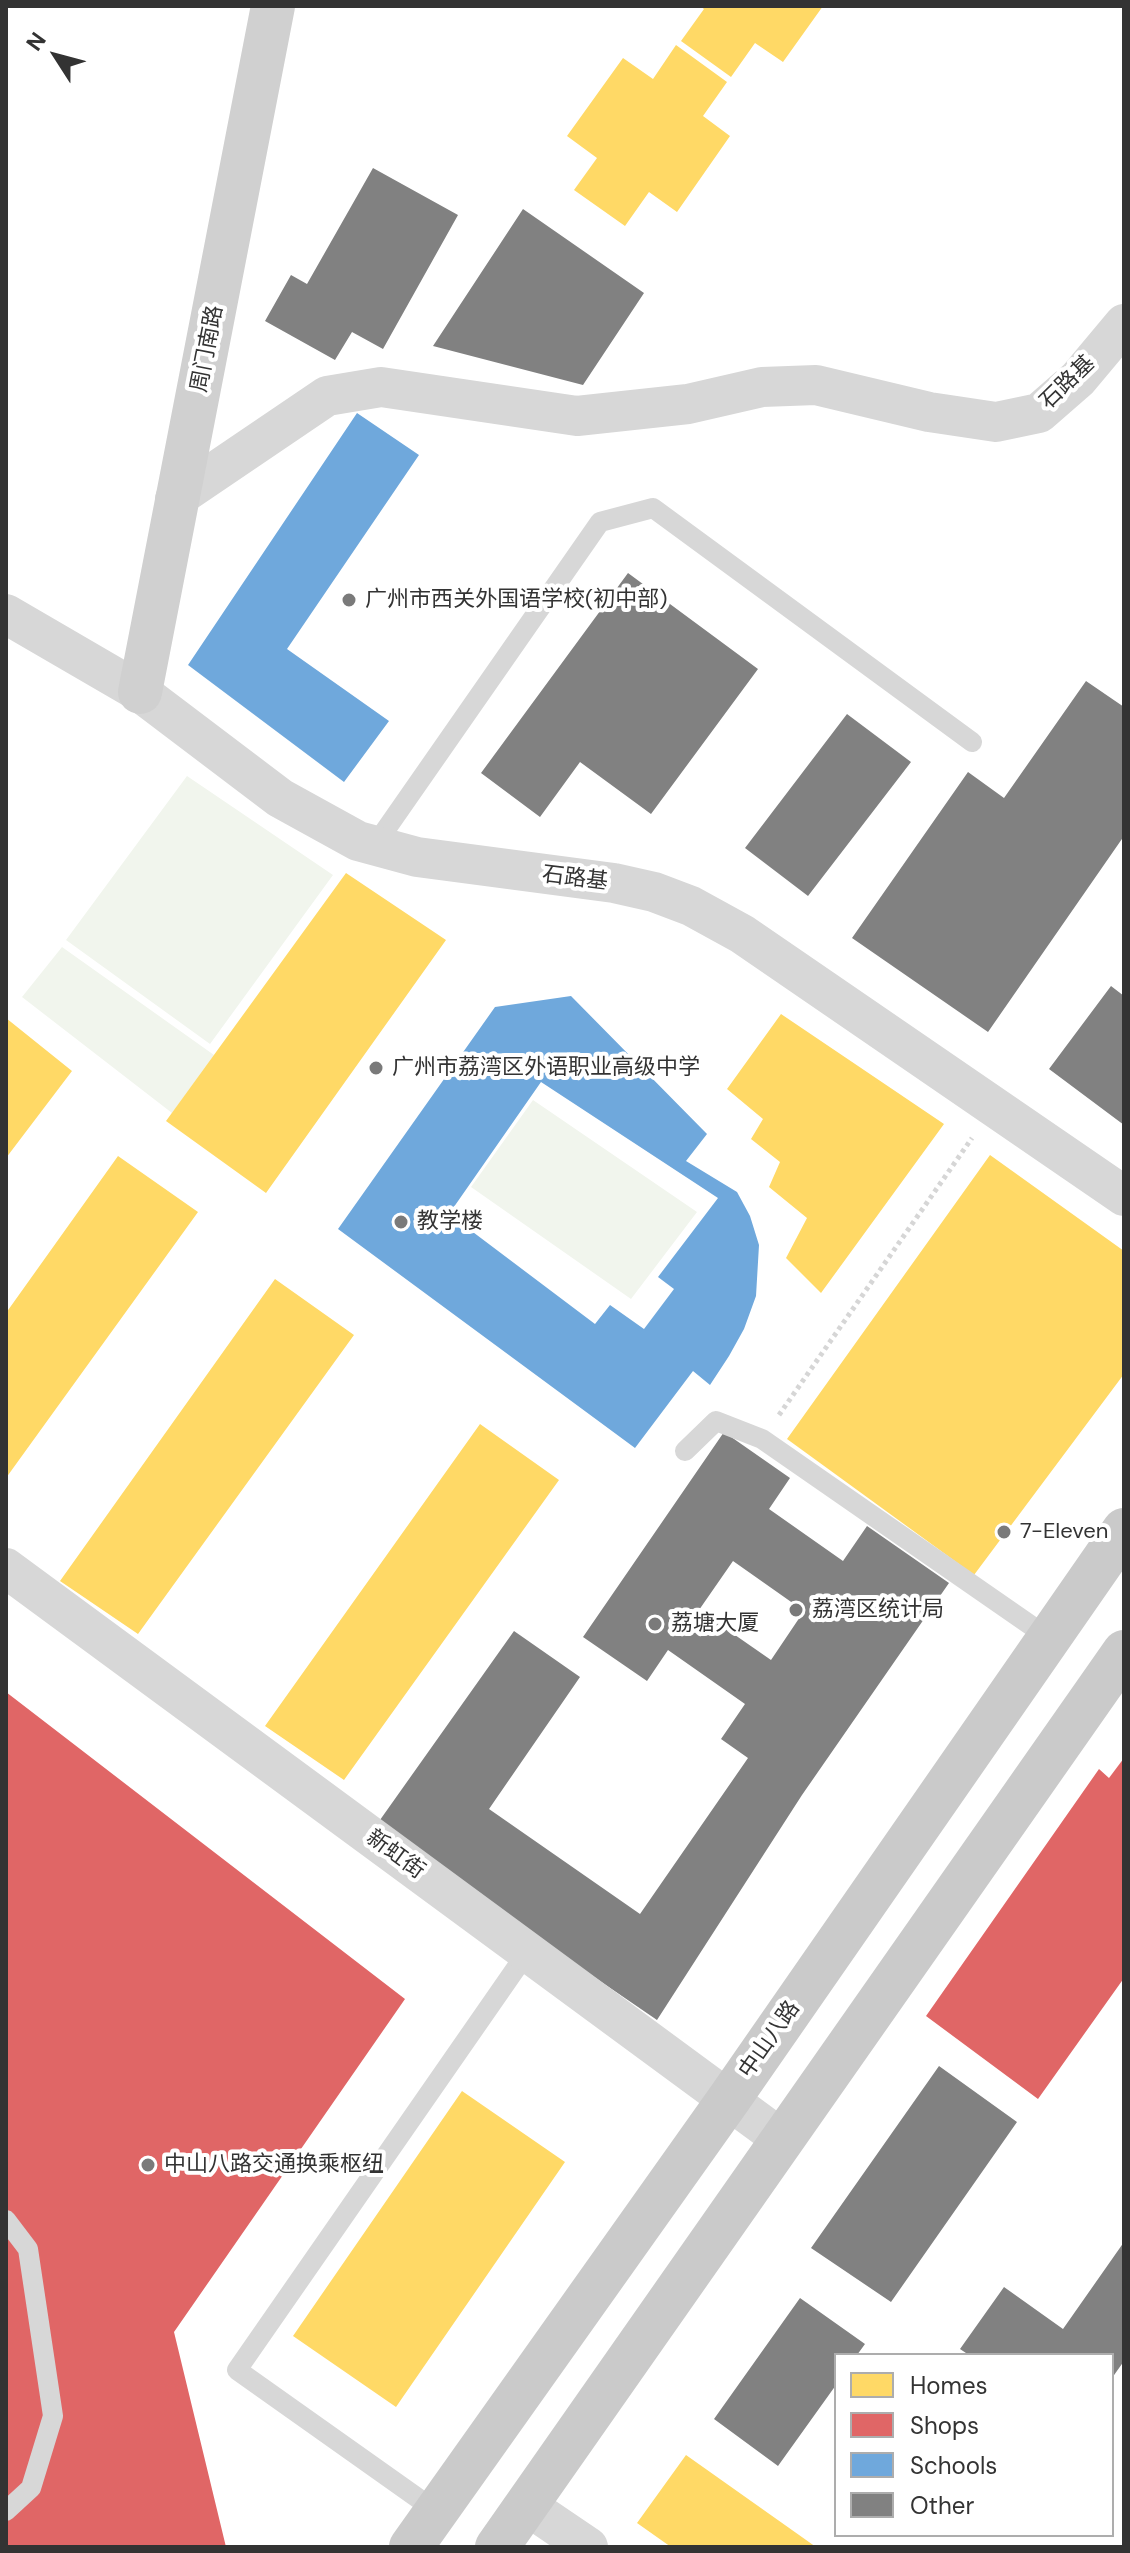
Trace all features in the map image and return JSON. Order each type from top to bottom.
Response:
[{"type":"main road","name":"中山八路","points":[[411,2547],[729,2099],[1124,1530]]},
{"type":"main road","points":[[497,2547],[783,2140],[1116,1680]]},
{"type":"street","name":"周门南路","points":[[140,692],[273,6]]},
{"type":"street","name":"石路基","points":[[175,499],[327,396],[381,387],[577,416],[688,404],[762,387],[816,385],[929,412],[996,422],[1039,413],[1078,379],[1124,324]]},
{"type":"street","name":"石路基","points":[[6,614],[140,692],[280,798],[319,822],[375,845],[464,865],[614,883],[691,906],[742,934],[1124,1196]]},
{"type":"street","name":"新虹街","points":[[6,1568],[783,2140]]},
{"type":"street","points":[[526,2505],[588,2547]]},
{"type":"lane","points":[[375,845],[600,522],[653,508],[972,742]]},
{"type":"lane","points":[[685,1451],[716,1421],[762,1439],[1049,1638]]},
{"type":"lane","points":[[436,2511],[237,2370],[528,1951]]},
{"type":"lane","points":[[6,2220],[28,2249],[53,2416],[31,2488],[6,2511]]},
{"type":"path","points":[[762,1439],[994,1107]]},
{"type":"shaded area","points":[[187,776],[333,875],[210,1044],[66,940]]},
{"type":"shaded area","points":[[62,947],[214,1055],[172,1113],[22,997]]},
{"type":"shaded area","points":[[533,1100],[697,1212],[631,1299],[471,1187]]},
{"type":"building: Homes","points":[[700,6],[823,6],[783,62],[755,43],[731,77],[681,41],[704,9]]},
{"type":"building: Homes","points":[[676,45],[727,82],[703,116],[730,136],[677,212],[649,192],[625,226],[574,190],[597,158],[567,136],[623,58],[653,79]]},
{"type":"building: Homes","points":[[346,873],[446,940],[266,1193],[166,1121]]},
{"type":"building: Homes","points":[[781,1014],[944,1124],[821,1293],[786,1258],[807,1218],[769,1187],[780,1162],[751,1139],[763,1119],[727,1089]]},
{"type":"building: Homes","points":[[6,1018],[72,1071],[6,1158]]},
{"type":"building: Homes","points":[[990,1155],[1124,1251],[1124,1374],[974,1575],[787,1439]]},
{"type":"building: Homes","points":[[118,1156],[198,1212],[6,1478],[6,1313]]},
{"type":"building: Homes","points":[[275,1279],[354,1335],[138,1634],[60,1581]]},
{"type":"building: Homes","points":[[480,1424],[559,1480],[344,1780],[265,1726]]},
{"type":"building: Homes","points":[[462,2091],[565,2162],[396,2407],[293,2336]]},
{"type":"building: Homes","points":[[686,2455],[816,2547],[671,2547],[637,2523]]},
{"type":"building: Shops","name":"中山八路交通换乘枢纽","points":[[6,1692],[405,1999],[174,2332],[226,2547],[6,2547]]},
{"type":"building: Shops","points":[[1124,1758],[1124,1978],[1038,2099],[926,2016],[1099,1769],[1109,1778]]},
{"type":"building: Schools","points":[[357,413],[419,455],[287,649],[389,721],[344,782],[188,665]]},
{"type":"building: Schools","name":"教学楼","points":[[571,996],[707,1134],[686,1161],[737,1192],[750,1216],[759,1245],[756,1296],[744,1329],[710,1385],[693,1371],[635,1448],[338,1229],[495,1007]],"holes":[[[541,1082],[718,1198],[658,1277],[674,1289],[644,1329],[610,1305],[595,1324],[449,1214]]]},
{"type":"building: Other","points":[[373,168],[458,215],[383,349],[352,332],[335,360],[265,321],[291,275],[307,284]]},
{"type":"building: Other","points":[[523,209],[644,293],[583,385],[433,346]]},
{"type":"building: Other","points":[[628,573],[758,669],[651,814],[580,762],[540,817],[481,773]]},
{"type":"building: Other","points":[[1086,681],[1124,707],[1124,836],[988,1032],[852,938],[968,772],[1004,798]]},
{"type":"building: Other","points":[[847,714],[911,762],[808,896],[745,848]]},
{"type":"building: Other","points":[[1111,986],[1124,996],[1124,1125],[1049,1069]]},
{"type":"building: Other","points":[[724,1432],[790,1478],[769,1509],[843,1561],[867,1526],[949,1583],[802,1795],[657,2020],[375,1827],[514,1631],[580,1677],[489,1809],[640,1914],[748,1758],[721,1739],[745,1704],[668,1650],[647,1681],[583,1637]],"holes":[[[733,1561],[804,1611],[771,1660],[699,1610]]]},
{"type":"building: Other","points":[[939,2066],[1017,2122],[891,2302],[811,2248]]},
{"type":"building: Other","points":[[1124,2242],[1124,2361],[1114,2375],[1114,2353],[966,2353],[960,2349],[1004,2287],[1063,2329]]},
{"type":"building: Other","points":[[800,2298],[865,2344],[858,2353],[834,2353],[834,2388],[778,2466],[714,2419]]},
{"type":"place","name":"广州市西关外国语学校(初中部)","points":[[349,600]]},
{"type":"place","name":"广州市荔湾区外语职业高级中学","points":[[376,1068]]},
{"type":"place","name":"教学楼","points":[[401,1222]]},
{"type":"place","name":"7-Eleven","points":[[1004,1532]]},
{"type":"place","name":"荔湾区统计局","points":[[796,1610]]},
{"type":"place","name":"荔塘大厦","points":[[655,1624]]},
{"type":"place","name":"中山八路交通换乘枢纽","points":[[148,2165]]}]
